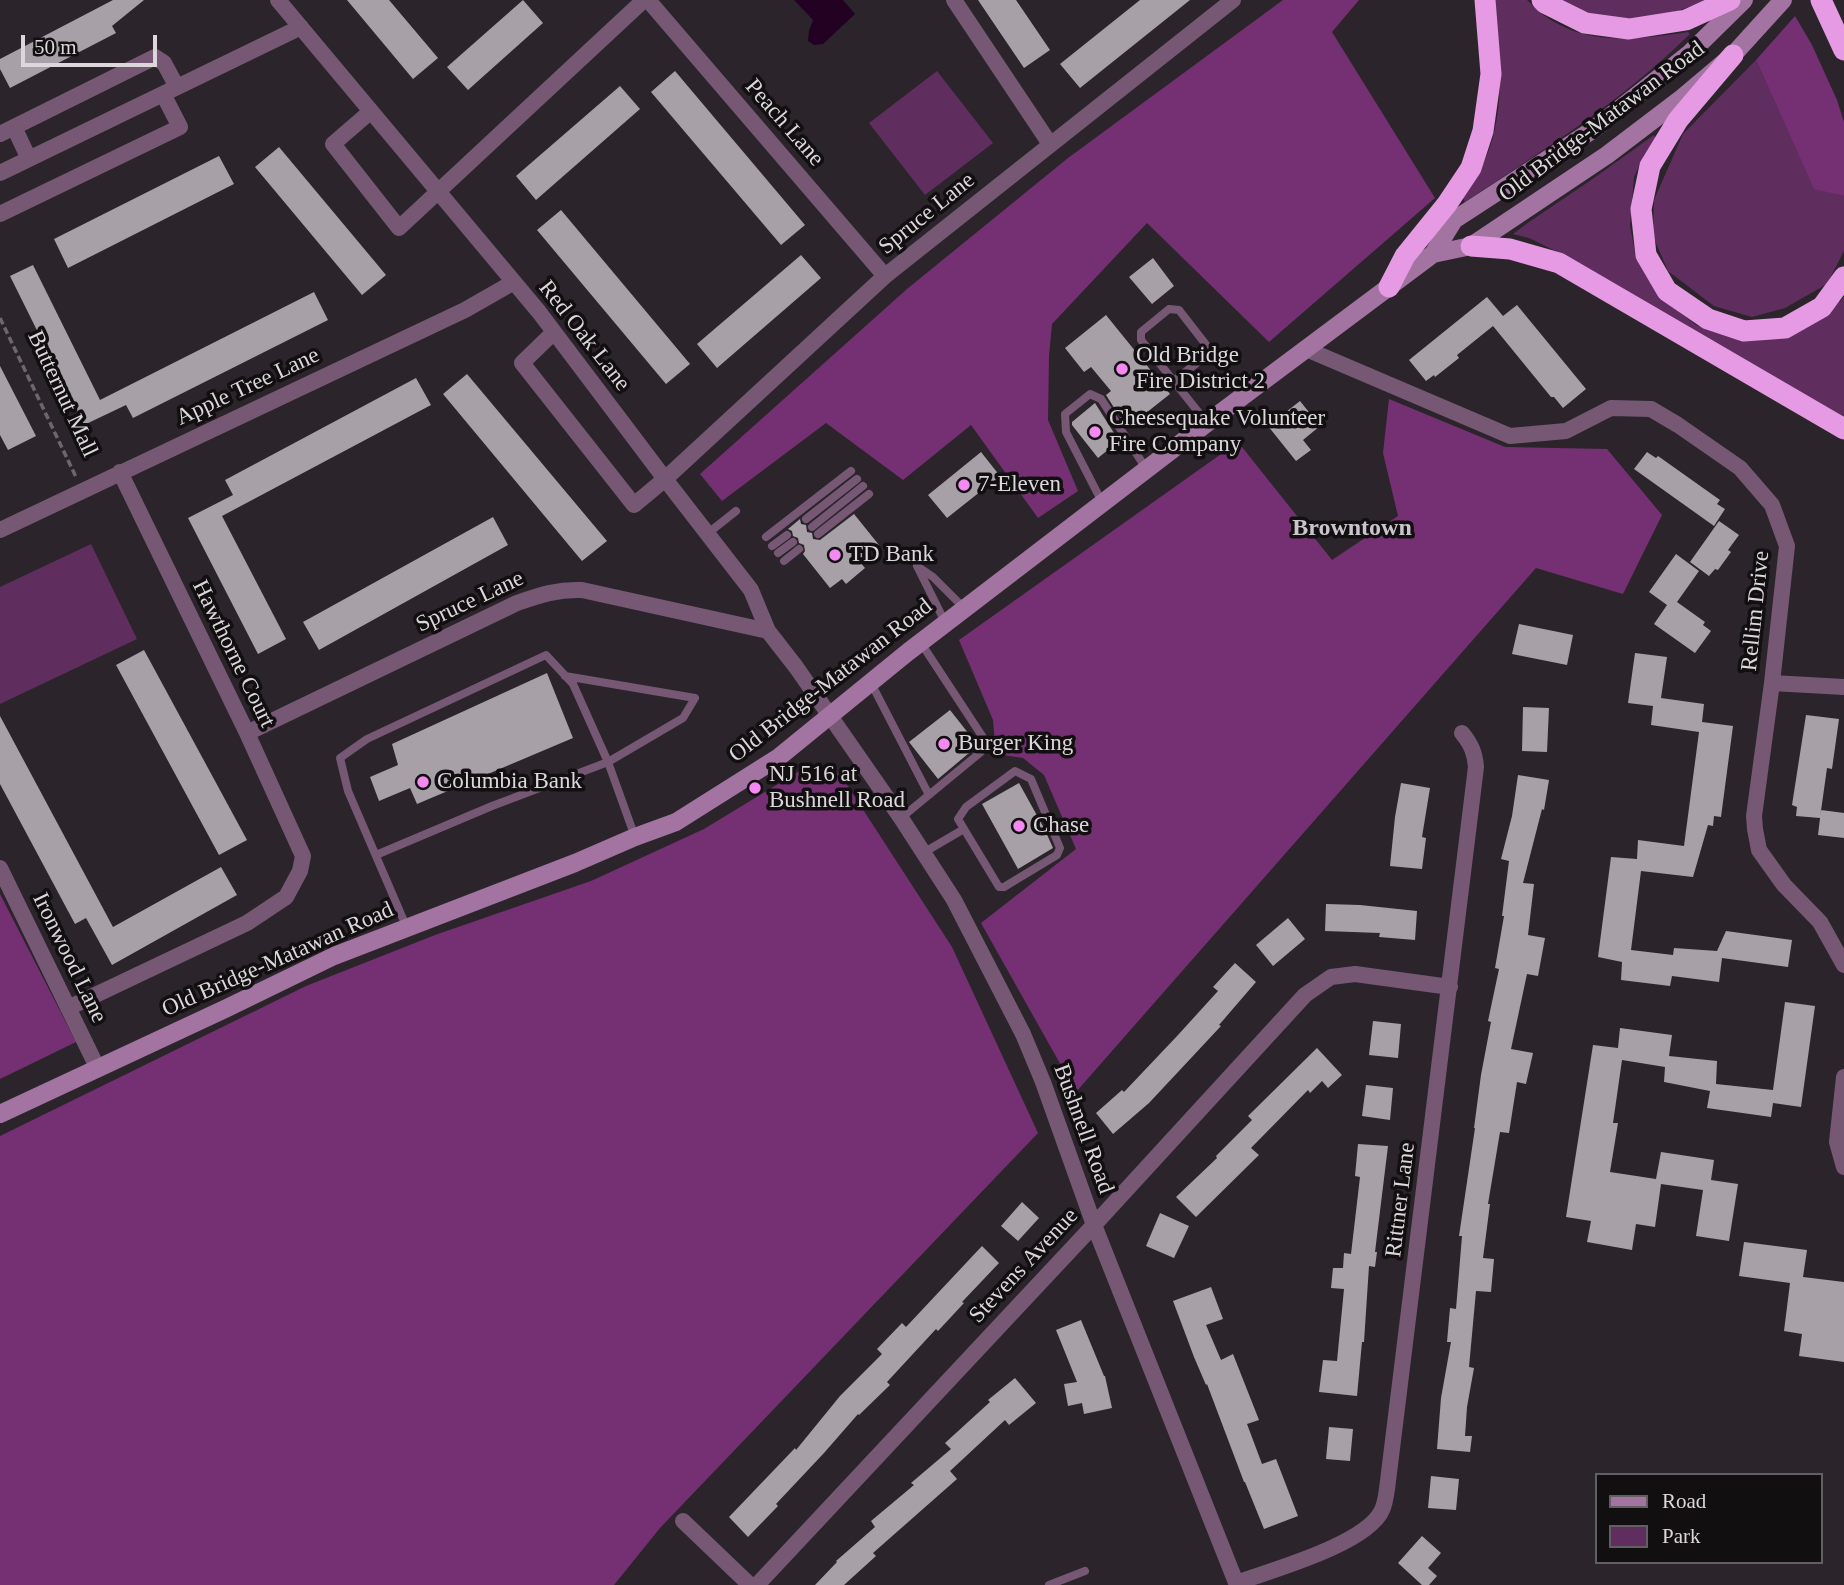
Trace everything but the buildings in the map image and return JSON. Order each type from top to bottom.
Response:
[{"type":"highway","points":[[1389,287],[1405,256],[1447,204],[1471,168],[1483,131],[1491,74],[1485,0]]},
{"type":"highway","points":[[1542,0],[1585,23],[1629,29],[1686,20],[1730,0]]},
{"type":"highway","points":[[1821,0],[1844,50]]},
{"type":"highway","points":[[1733,55],[1678,120],[1650,166],[1641,209],[1646,255],[1667,291],[1708,319],[1744,331],[1785,328],[1822,307],[1844,276]]},
{"type":"highway","points":[[1471,246],[1510,249],[1559,263],[1844,429]]},
{"type":"main road","name":"Old Bridge-Matawan Road","points":[[0,1114],[334,956],[676,822],[779,757],[921,642],[1433,254],[1454,220],[1594,129],[1690,53],[1744,0]]},
{"type":"main road","name":"Old Bridge-Matawan Road","points":[[1433,254],[1471,246],[1607,155],[1733,55],[1783,0]]},
{"type":"street","name":"Red Oak Lane","points":[[278,0],[554,332],[751,590],[768,631],[830,717]]},
{"type":"street","points":[[370,112],[333,144],[399,228],[646,0]]},
{"type":"street","name":"Peach Lane","points":[[646,0],[885,276]]},
{"type":"street","points":[[954,0],[1050,144]]},
{"type":"street","name":"Spruce Lane","points":[[554,332],[522,363],[634,505],[885,276],[1233,0]]},
{"type":"street","points":[[0,173],[301,27]]},
{"type":"street","points":[[0,214],[180,127],[164,63],[155,57],[7,131],[29,159]]},
{"type":"street","name":"Apple Tree Lane","points":[[0,530],[464,310],[514,282]]},
{"type":"street","name":"Rellim Drive","points":[[1306,349],[1510,436],[1566,431],[1611,408],[1651,409],[1740,468],[1772,505],[1787,546],[1754,816],[1759,850],[1784,885],[1821,922],[1844,965]]},
{"type":"street","name":"Hawthorne Court","points":[[68,1008],[257,916],[286,897],[300,872],[303,856],[247,733],[120,472]]},
{"type":"street","name":"Spruce Lane","points":[[247,733],[517,603],[550,592],[583,590],[768,631]]},
{"type":"street","points":[[1772,683],[1844,687]]},
{"type":"street","name":"Bushnell Road","points":[[830,717],[901,818],[954,900],[1023,1034],[1094,1225],[1237,1584]]},
{"type":"street","name":"Rittner Lane","points":[[1237,1584],[1338,1546],[1365,1531],[1382,1512],[1476,767],[1475,755],[1462,733]]},
{"type":"street","name":"Ironwood Lane","points":[[0,868],[98,1069]]},
{"type":"street","name":"Stevens Avenue","points":[[757,1585],[1305,995],[1331,977],[1355,974],[1450,987]]},
{"type":"street","points":[[1844,1077],[1837,1142],[1844,1167]]},
{"type":"street","points":[[683,1521],[750,1585]]},
{"type":"lane","points":[[1174,381],[1208,354],[1207,346],[1179,310],[1169,309],[1141,332],[1141,340],[1174,381],[1208,423]]},
{"type":"lane","points":[[1103,504],[1066,432],[1065,414],[1090,394],[1101,399],[1147,470]]},
{"type":"lane","points":[[766,537],[851,471]]},
{"type":"lane","points":[[860,483],[812,527],[869,494]]},
{"type":"lane","points":[[707,534],[736,511]]},
{"type":"lane","points":[[775,550],[793,542],[784,561]]},
{"type":"lane","points":[[946,624],[917,566],[965,609]]},
{"type":"lane","points":[[901,818],[981,752],[984,738],[921,642]]},
{"type":"lane","points":[[407,928],[348,791],[340,758],[367,739],[546,655],[573,684],[608,762],[635,837]]},
{"type":"lane","points":[[376,855],[492,806],[608,762],[683,718],[695,698],[565,676]]},
{"type":"lane","points":[[871,682],[929,795]]},
{"type":"lane","points":[[1015,771],[1031,779],[1060,848],[1057,855],[1004,887],[999,887],[964,829],[958,819],[966,807],[1015,771]]},
{"type":"lane","points":[[923,853],[964,829]]},
{"type":"lane","points":[[1049,1585],[1085,1571]]},
{"type":"path","name":"Butternut Mall","points":[[0,318],[82,491]]},
{"type":"green space","points":[[1494,0],[1527,0],[1544,16],[1582,34],[1644,38],[1688,32],[1690,34],[1610,103],[1465,202],[1463,198],[1478,174],[1495,130],[1500,65]]},
{"type":"green space","points":[[1557,0],[1708,0],[1672,13],[1629,20],[1592,16]]},
{"type":"green space","points":[[1756,60],[1814,188],[1844,196],[1844,251],[1827,284],[1785,308],[1752,317],[1714,306],[1668,271],[1653,236],[1654,200],[1683,134]]},
{"type":"green space","points":[[937,71],[993,143],[925,195],[869,123]]},
{"type":"green space","points":[[1654,135],[1656,138],[1634,177],[1630,226],[1635,253],[1669,304],[1696,325],[1717,332],[1829,313],[1844,297],[1844,417],[1568,257],[1529,238],[1513,234]]},
{"type":"green space","points":[[91,544],[137,639],[0,704],[0,587]]},
{"type":"shaded area","points":[[794,0],[843,0],[855,14],[823,44],[814,45],[808,41],[813,20]]},
{"type":"shaded area","points":[[1283,0],[1359,0],[1332,32],[1435,198],[1269,342],[1147,223],[1052,324],[1048,420],[1078,491],[1038,518],[971,425],[903,480],[826,423],[722,501],[700,474],[907,289],[1068,158]]},
{"type":"shaded area","points":[[1795,16],[1812,45],[1844,122],[1844,196],[1814,189],[1756,60]]},
{"type":"shaded area","points":[[1389,399],[1505,447],[1607,449],[1662,515],[1623,594],[1536,568],[1076,1092],[981,923],[1076,849],[1044,775],[1023,758],[996,754],[993,720],[959,640],[1238,442],[1332,560],[1398,516],[1383,453]]},
{"type":"shaded area","points":[[806,767],[840,774],[952,947],[1038,1133],[660,1528],[614,1585],[0,1585],[0,1136],[306,986],[435,935],[591,881],[704,829]]},
{"type":"shaded area","points":[[0,894],[76,1042],[0,1079]]},
{"type":"place","name":"Old Bridge Fire District 2","points":[[1122,369]]},
{"type":"place","name":"Cheesequake Volunteer Fire Company","points":[[1095,432]]},
{"type":"place","name":"7-Eleven","points":[[964,485]]},
{"type":"place","name":"TD Bank","points":[[835,555]]},
{"type":"place","name":"Burger King","points":[[944,744]]},
{"type":"place","name":"Columbia Bank","points":[[423,782]]},
{"type":"place","name":"NJ 516 at Bushnell Road","points":[[755,788]]},
{"type":"place","name":"Chase","points":[[1019,826]]},
{"type":"district","name":"Browntown","points":[[1352,529]]}]
